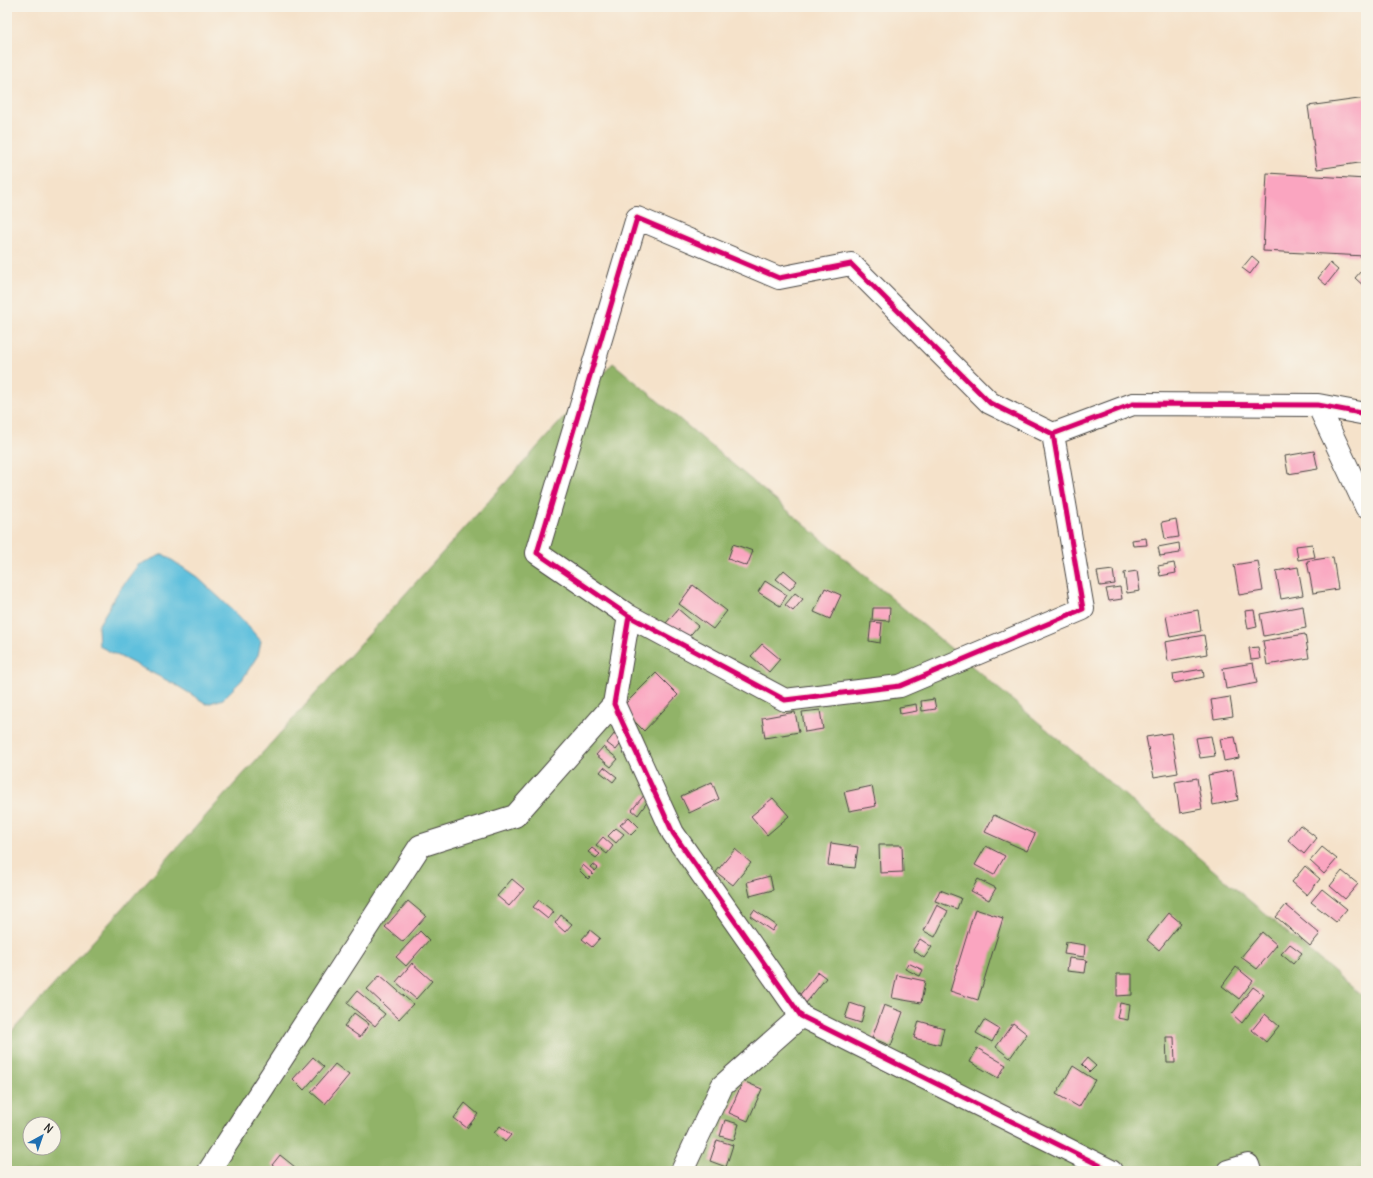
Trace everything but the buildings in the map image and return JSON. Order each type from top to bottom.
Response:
[{"type":"street","points":[[1053,434],[1083,609],[900,686],[785,700],[629,616],[537,553],[637,218],[779,278],[851,264],[990,403],[1053,434],[1133,404],[1318,405],[1366,414]]},
{"type":"street","points":[[1318,405],[1366,507]]},
{"type":"street","points":[[209,1171],[420,846],[515,816],[614,704],[629,616]]},
{"type":"street","points":[[614,704],[673,833],[801,1016],[1111,1171]]},
{"type":"street","points":[[682,1171],[722,1086],[801,1016]]},
{"type":"street","points":[[1228,1171],[1248,1165],[1250,1171]]},
{"type":"green space","points":[[613,363],[1366,999],[1366,1171],[7,1171],[7,1037]]},
{"type":"water","points":[[163,554],[197,577],[239,616],[261,641],[258,655],[242,680],[223,699],[207,704],[176,685],[99,646],[98,626],[118,592],[138,565]]},
{"type":"cycle path","points":[[1053,434],[1083,609],[900,686],[785,700],[629,616],[537,553],[637,218],[779,278],[851,264],[990,403],[1053,434],[1133,404],[1318,405],[1366,414]]},
{"type":"cycle path","points":[[629,616],[614,704],[673,833],[801,1016],[1111,1171]]}]
